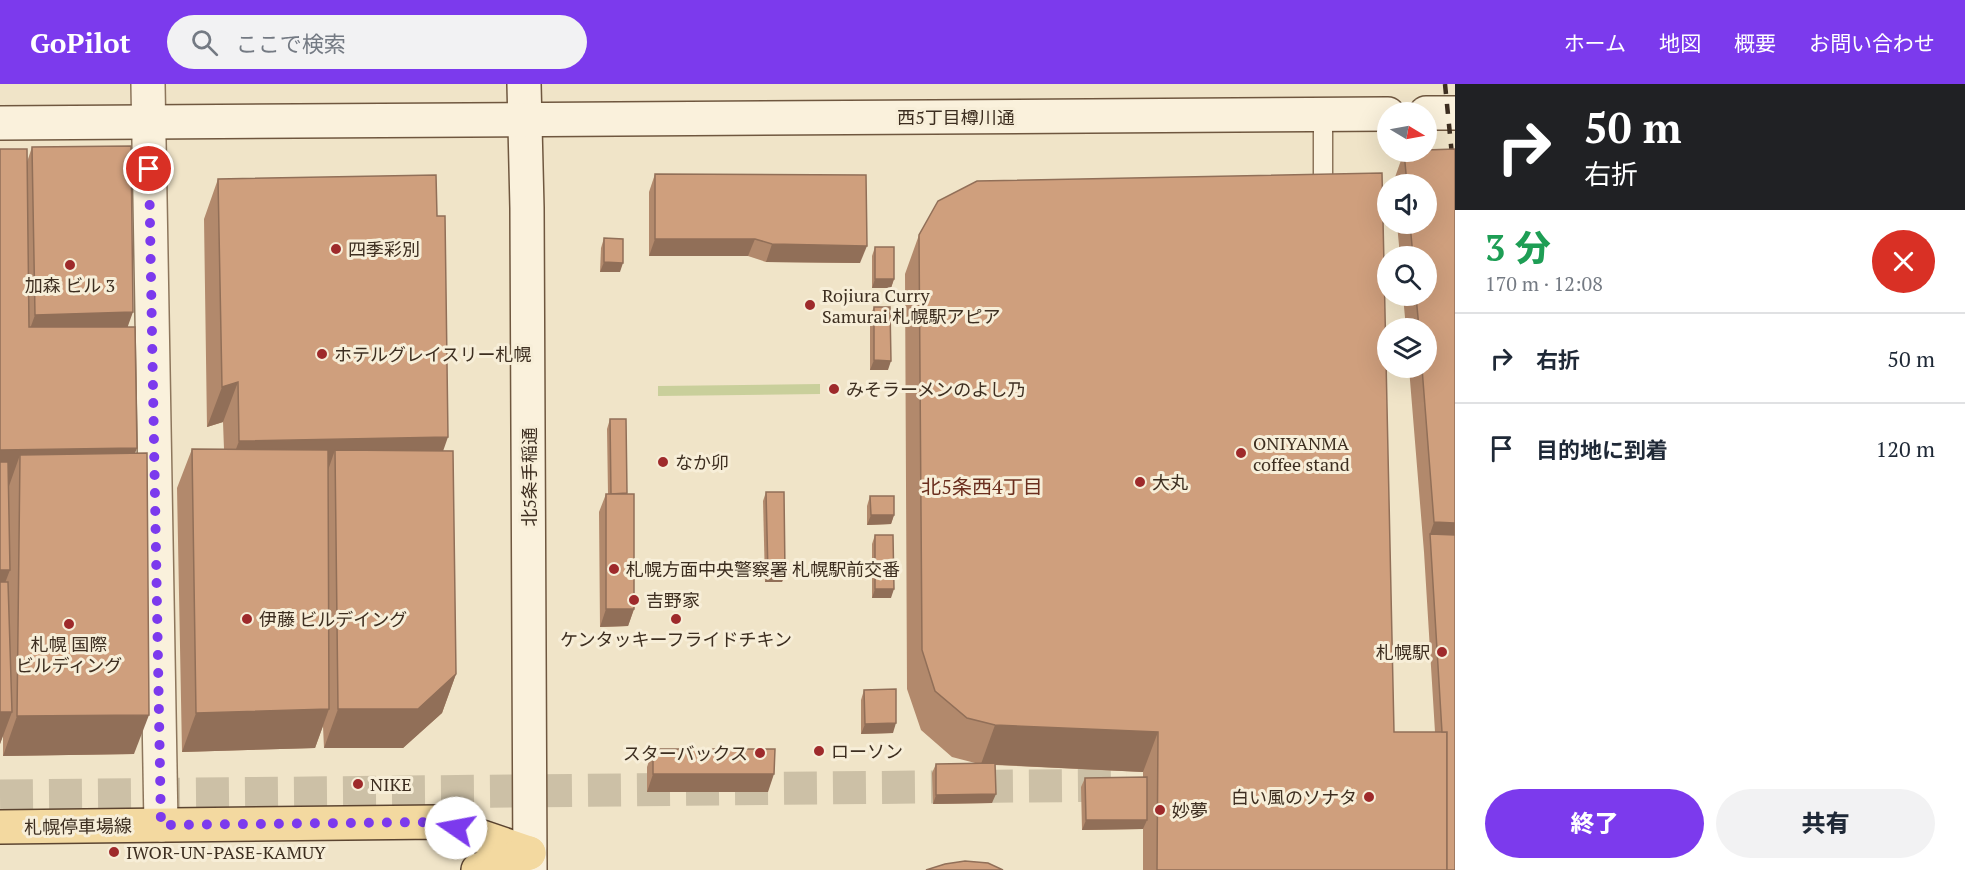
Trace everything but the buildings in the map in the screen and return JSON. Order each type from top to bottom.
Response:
[{"type":"main road","name":"札幌停車場線","points":[[0,827],[438,822],[530,861]]},
{"type":"main road","points":[[478,870],[530,861]]},
{"type":"street","points":[[148,84],[161,825]]},
{"type":"street","name":"北5条手稲通","points":[[524,84],[528,208],[530,861]]},
{"type":"street","points":[[1437,113],[1455,113]]},
{"type":"street","name":"西5丁目樽川通","points":[[0,123],[1377,114]]},
{"type":"lane","points":[[1323,114],[1323,212]]},
{"type":"green space","points":[[820,384],[820,394],[658,396],[658,386]]},
{"type":"tunnel","points":[[0,796],[1127,785]]},
{"type":"railway","points":[[1445,84],[1455,186]]},
{"type":"place","name":"四季彩別","points":[[336,249]]},
{"type":"place","name":"加森 ビル 3","points":[[70,265]]},
{"type":"place","name":"Rojiura Curry Samurai 札幌駅アピア","points":[[810,305]]},
{"type":"place","name":"ホテルグレイスリー札幌","points":[[322,354]]},
{"type":"place","name":"みそラーメンのよし乃","points":[[834,389]]},
{"type":"place","name":"ONIYANMA coffee stand","points":[[1241,453]]},
{"type":"place","name":"なか卯","points":[[663,462]]},
{"type":"place","name":"大丸","points":[[1140,482]]},
{"type":"place","name":"札幌方面中央警察署 札幌駅前交番","points":[[614,569]]},
{"type":"place","name":"吉野家","points":[[634,600]]},
{"type":"place","name":"伊藤 ビルデイング","points":[[247,619]]},
{"type":"place","name":"ケンタッキーフライドチキン","points":[[676,619]]},
{"type":"place","name":"札幌 国際 ビルディング","points":[[69,624]]},
{"type":"place","name":"札幌駅","points":[[1442,652]]},
{"type":"place","name":"ローソン","points":[[819,751]]},
{"type":"place","name":"スターバックス","points":[[760,753]]},
{"type":"place","name":"NIKE","points":[[358,784]]},
{"type":"place","name":"白い風のソナタ","points":[[1369,797]]},
{"type":"place","name":"妙夢","points":[[1160,810]]},
{"type":"place","name":"IWOR-UN-PASE-KAMUY","points":[[114,852]]},
{"type":"district","name":"北5条西4丁目","points":[[982,486]]},
{"type":"route","points":[[149,169],[161,825],[438,822],[456,828]]}]
